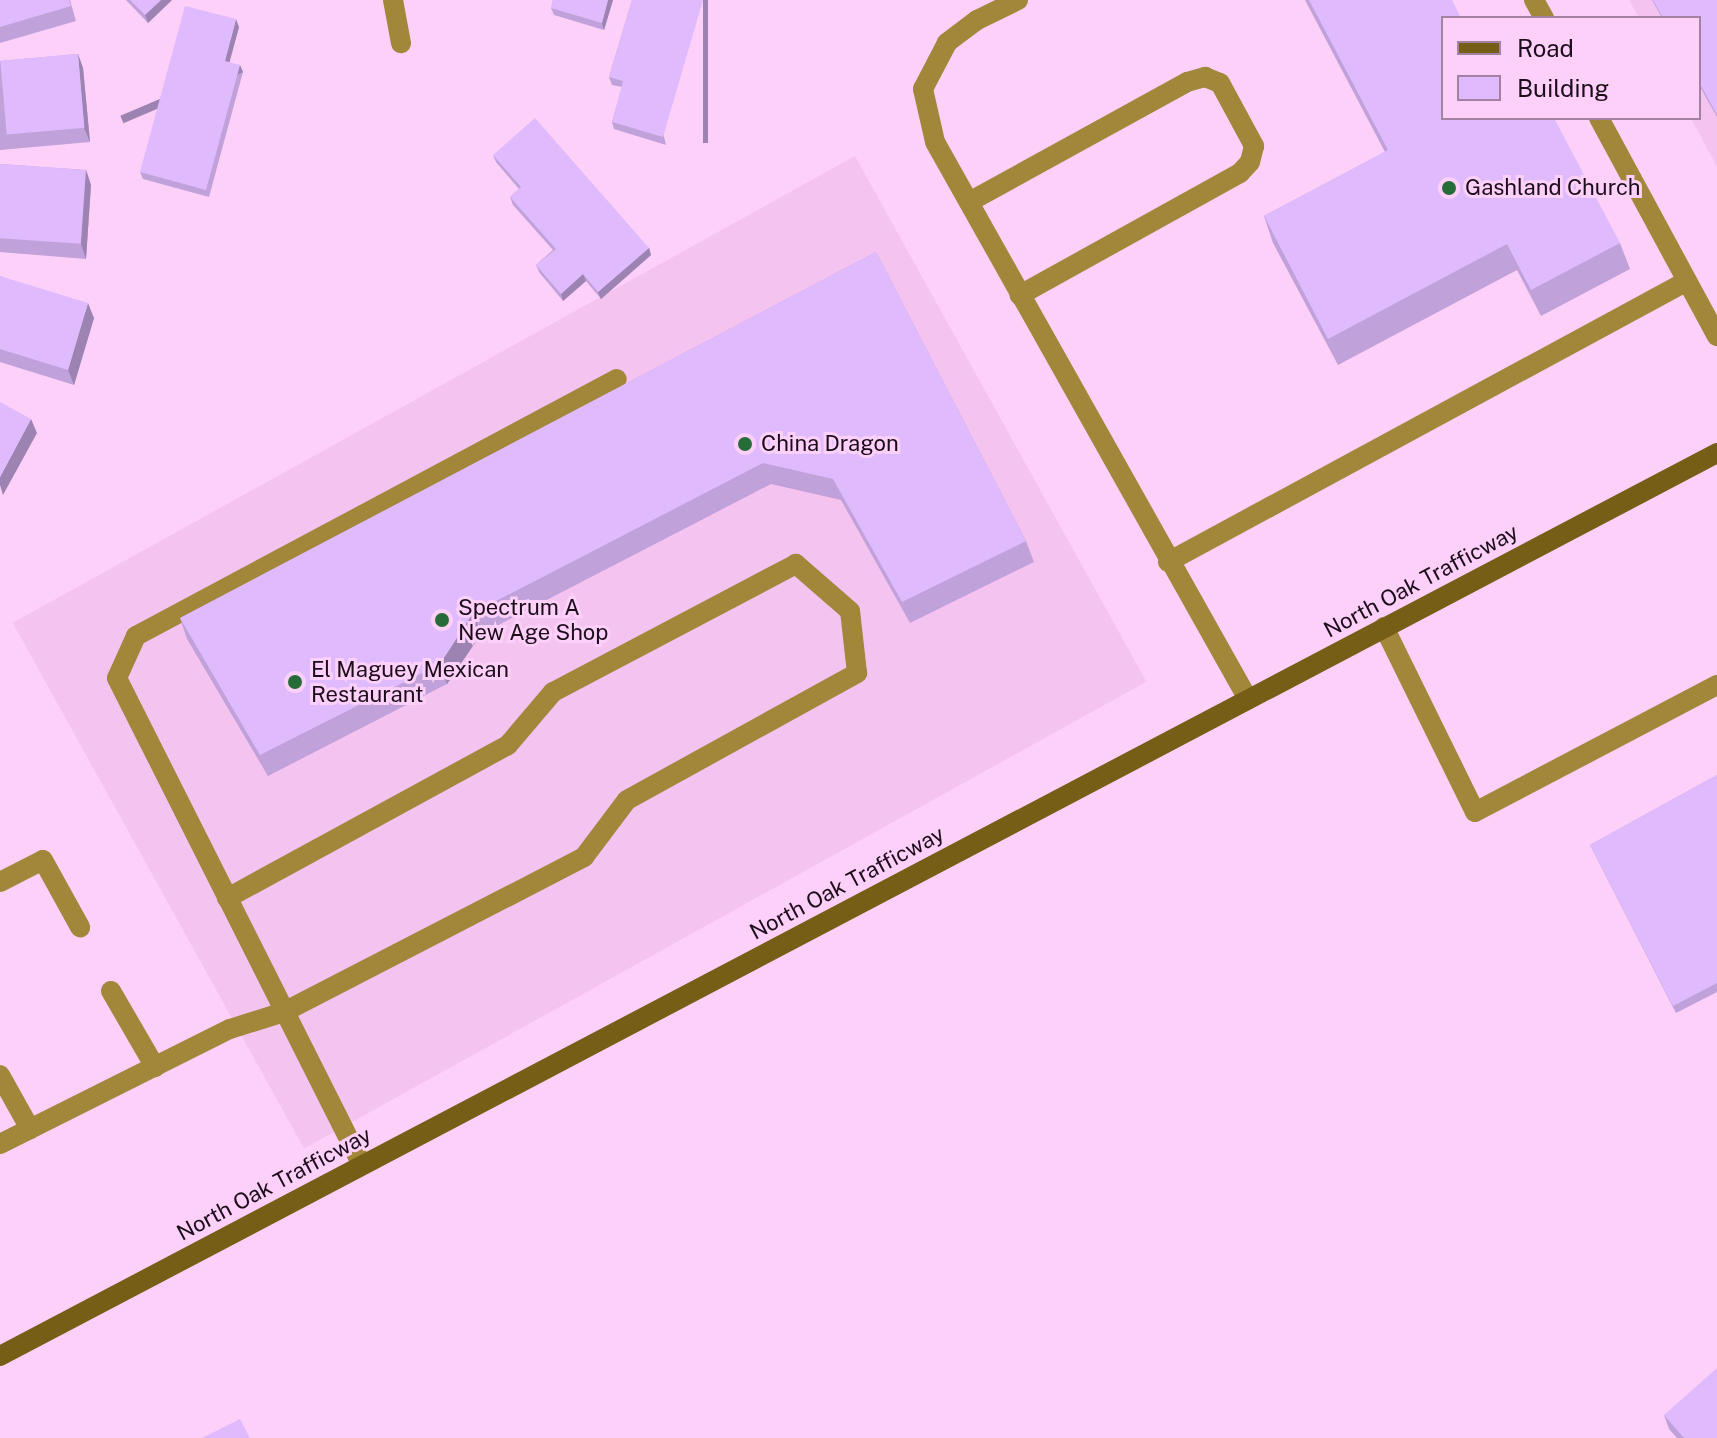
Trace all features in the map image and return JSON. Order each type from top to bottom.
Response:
[{"type":"main road","name":"North Oak Trafficway","points":[[0,1356],[1717,453]]},
{"type":"street","points":[[393,0],[401,43]]},
{"type":"street","points":[[1018,0],[977,20],[947,43],[923,89],[935,142],[1168,562],[1248,699]]},
{"type":"street","points":[[969,202],[1187,82],[1205,77],[1220,83],[1227,95],[1254,146],[1250,162],[1240,173],[1020,295]]},
{"type":"street","points":[[1600,120],[1717,336]]},
{"type":"street","points":[[1168,562],[1687,281]]},
{"type":"street","points":[[362,1165],[117,678],[136,636],[617,379]]},
{"type":"street","points":[[0,1144],[230,1029],[284,1012],[584,857],[627,800],[857,673],[850,611],[796,564],[553,692],[508,745],[227,898]]},
{"type":"street","points":[[1384,627],[1475,812],[1717,685]]},
{"type":"street","points":[[0,882],[43,860],[80,927]]},
{"type":"street","points":[[111,991],[155,1067]]},
{"type":"street","points":[[0,1075],[30,1129]]},
{"type":"shaded area","points":[[1629,0],[1717,0],[1717,167],[1692,120],[1701,120],[1701,16],[1638,16]]},
{"type":"shaded area","points":[[855,156],[1146,682],[304,1149],[13,623]]},
{"type":"building","points":[[0,0],[69,0],[71,6],[0,27]]},
{"type":"building","points":[[130,0],[161,0],[145,15]]},
{"type":"building","points":[[553,0],[608,0],[602,23],[551,8]]},
{"type":"building","points":[[632,0],[703,0],[663,137],[612,122],[623,81],[609,77]]},
{"type":"building","points":[[1309,0],[1452,0],[1460,16],[1441,16],[1441,120],[1555,120],[1620,243],[1531,290],[1507,244],[1328,339],[1264,216],[1388,150]]},
{"type":"building","points":[[1653,0],[1717,0],[1717,115],[1701,86],[1701,16],[1662,16]]},
{"type":"building","points":[[185,6],[236,19],[225,61],[240,65],[206,190],[140,172]]},
{"type":"building","points":[[78,54],[84,128],[7,135],[0,61]]},
{"type":"building","points":[[535,118],[649,248],[598,292],[583,274],[561,294],[536,265],[556,249],[510,197],[521,187],[493,155]]},
{"type":"building","points":[[0,164],[86,170],[81,244],[0,238]]},
{"type":"building","points":[[876,252],[1026,541],[902,602],[833,479],[763,463],[473,613],[440,664],[260,755],[180,618]]},
{"type":"building","points":[[0,276],[88,303],[68,370],[0,349]]},
{"type":"building","points":[[0,402],[31,419],[0,477]]},
{"type":"building","points":[[1717,775],[1717,983],[1673,1006],[1590,845]]},
{"type":"building","points":[[1717,1368],[1717,1438],[1684,1438],[1664,1415]]},
{"type":"building","points":[[240,1419],[250,1438],[202,1438]]},
{"type":"place","name":"Gashland Church","points":[[1449,188]]},
{"type":"place","name":"China Dragon","points":[[745,444]]},
{"type":"place","name":"Spectrum A New Age Shop","points":[[442,620]]},
{"type":"place","name":"El Maguey Mexican Restaurant","points":[[295,682]]}]
